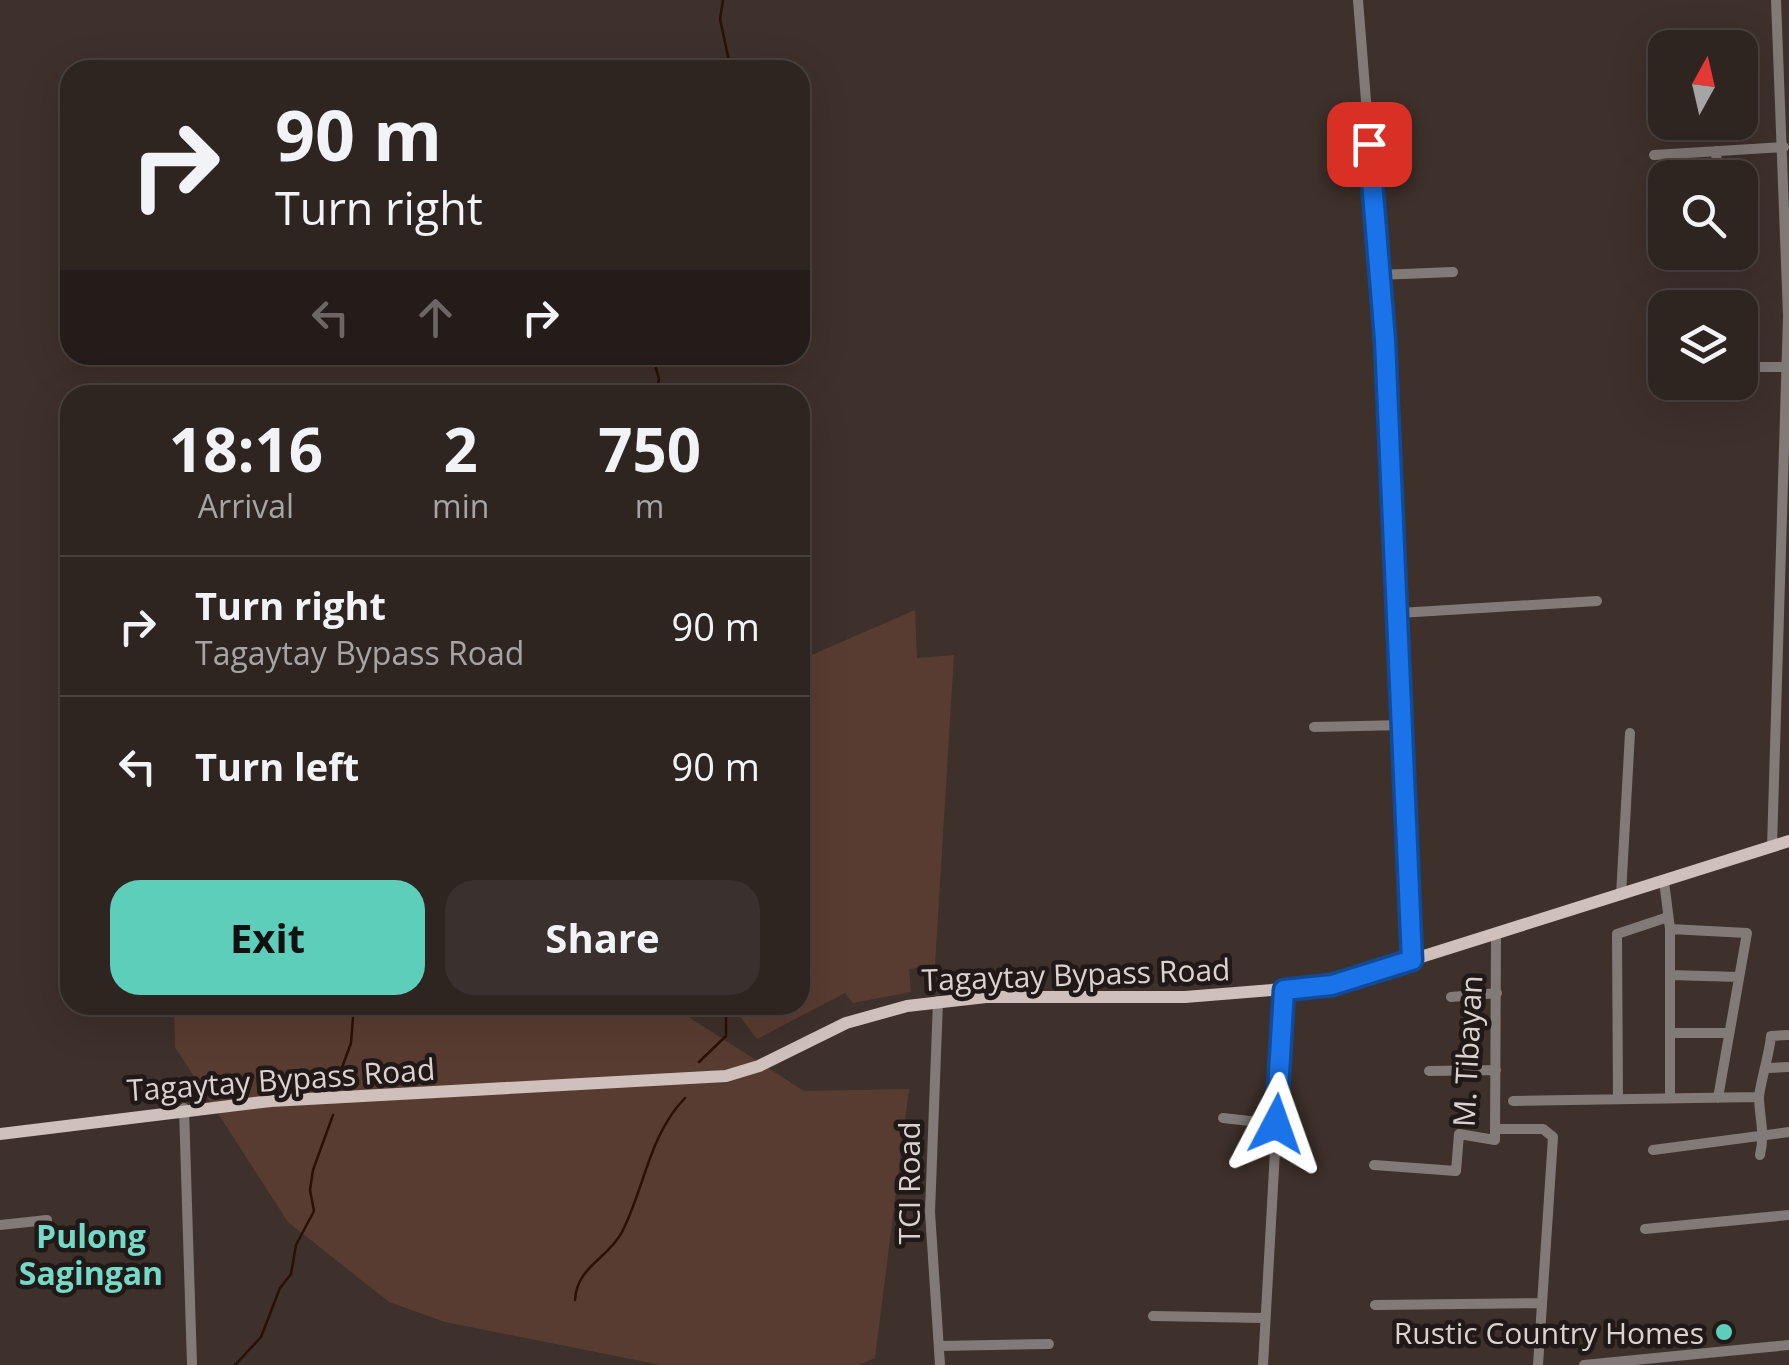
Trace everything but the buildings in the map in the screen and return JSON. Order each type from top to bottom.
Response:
[{"type":"main road","name":"Tagaytay Bypass Road","points":[[0,1134],[184,1108],[726,1076],[759,1066],[846,1024],[938,1001],[1284,990],[1332,985],[1789,841]]},
{"type":"street","points":[[1358,0],[1399,613],[1412,960]]},
{"type":"street","points":[[1772,847],[1788,367],[1784,147],[1776,0]]},
{"type":"street","points":[[1654,155],[1784,147]]},
{"type":"street","points":[[1716,151],[1717,160]]},
{"type":"street","points":[[1378,275],[1453,272]]},
{"type":"street","points":[[1758,366],[1788,367]]},
{"type":"street","points":[[1399,613],[1596,601]]},
{"type":"street","points":[[1314,727],[1405,725]]},
{"type":"street","points":[[1621,895],[1630,733]]},
{"type":"street","points":[[1664,881],[1669,923],[1670,1098]]},
{"type":"street","points":[[1618,1099],[1617,934],[1669,923],[1746,934],[1718,1098]]},
{"type":"street","name":"M. Tibayan","points":[[1374,1165],[1456,1171],[1458,1134],[1495,1140],[1496,934]]},
{"type":"street","points":[[1670,974],[1739,976]]},
{"type":"street","points":[[1263,1365],[1284,990]]},
{"type":"street","points":[[1451,997],[1496,993]]},
{"type":"street","name":"TCI Road","points":[[938,1001],[930,1212],[940,1365]]},
{"type":"street","points":[[1671,1033],[1729,1033]]},
{"type":"street","points":[[1760,1155],[1765,1134],[1758,1096],[1768,1068],[1771,1036],[1789,1036]]},
{"type":"street","points":[[1768,1068],[1789,1066]]},
{"type":"street","points":[[1428,1071],[1496,1070]]},
{"type":"street","points":[[1513,1101],[1758,1096]]},
{"type":"street","points":[[184,1108],[192,1365]]},
{"type":"street","points":[[1223,1118],[1276,1124]]},
{"type":"street","points":[[1495,1129],[1544,1130],[1553,1137],[1538,1365]]},
{"type":"street","points":[[1653,1150],[1789,1132]]},
{"type":"street","points":[[1645,1229],[1789,1215]]},
{"type":"street","points":[[0,1225],[47,1220]]},
{"type":"street","points":[[1376,1305],[1541,1303]]},
{"type":"street","points":[[1153,1316],[1263,1318]]},
{"type":"street","points":[[939,1346],[1049,1344]]},
{"type":"street","points":[[1584,1365],[1789,1344]]},
{"type":"shaded area","points":[[915,610],[917,658],[954,655],[935,965],[909,969],[911,992],[853,1003],[845,993],[810,1011],[810,656]]},
{"type":"shaded area","points":[[174,1015],[686,1015],[804,1091],[909,1089],[875,1358],[859,1365],[661,1365],[445,1322],[389,1302],[288,1222],[175,1047]]},
{"type":"shaded area","points":[[739,1015],[803,1015],[757,1039]]},
{"type":"waterway","points":[[723,0],[720,19],[729,60]]},
{"type":"waterway","points":[[655,365],[658,385]]},
{"type":"waterway","points":[[337,1081],[351,1043],[353,1015]]},
{"type":"waterway","points":[[699,1062],[726,1036],[724,1015]]},
{"type":"waterway","points":[[575,1300],[581,1279],[622,1232],[655,1145],[685,1098]]},
{"type":"waterway","points":[[235,1365],[261,1337],[280,1288],[291,1274],[296,1245],[314,1211],[310,1190],[313,1170],[333,1115]]},
{"type":"place","name":"Rustic Country Homes","points":[[1724,1332]]},
{"type":"district","name":"Pulong Sagingan","points":[[91,1254]]},
{"type":"route","points":[[1276,1124],[1284,990],[1332,985],[1412,960],[1410,840],[1385,340],[1369,144]]}]
